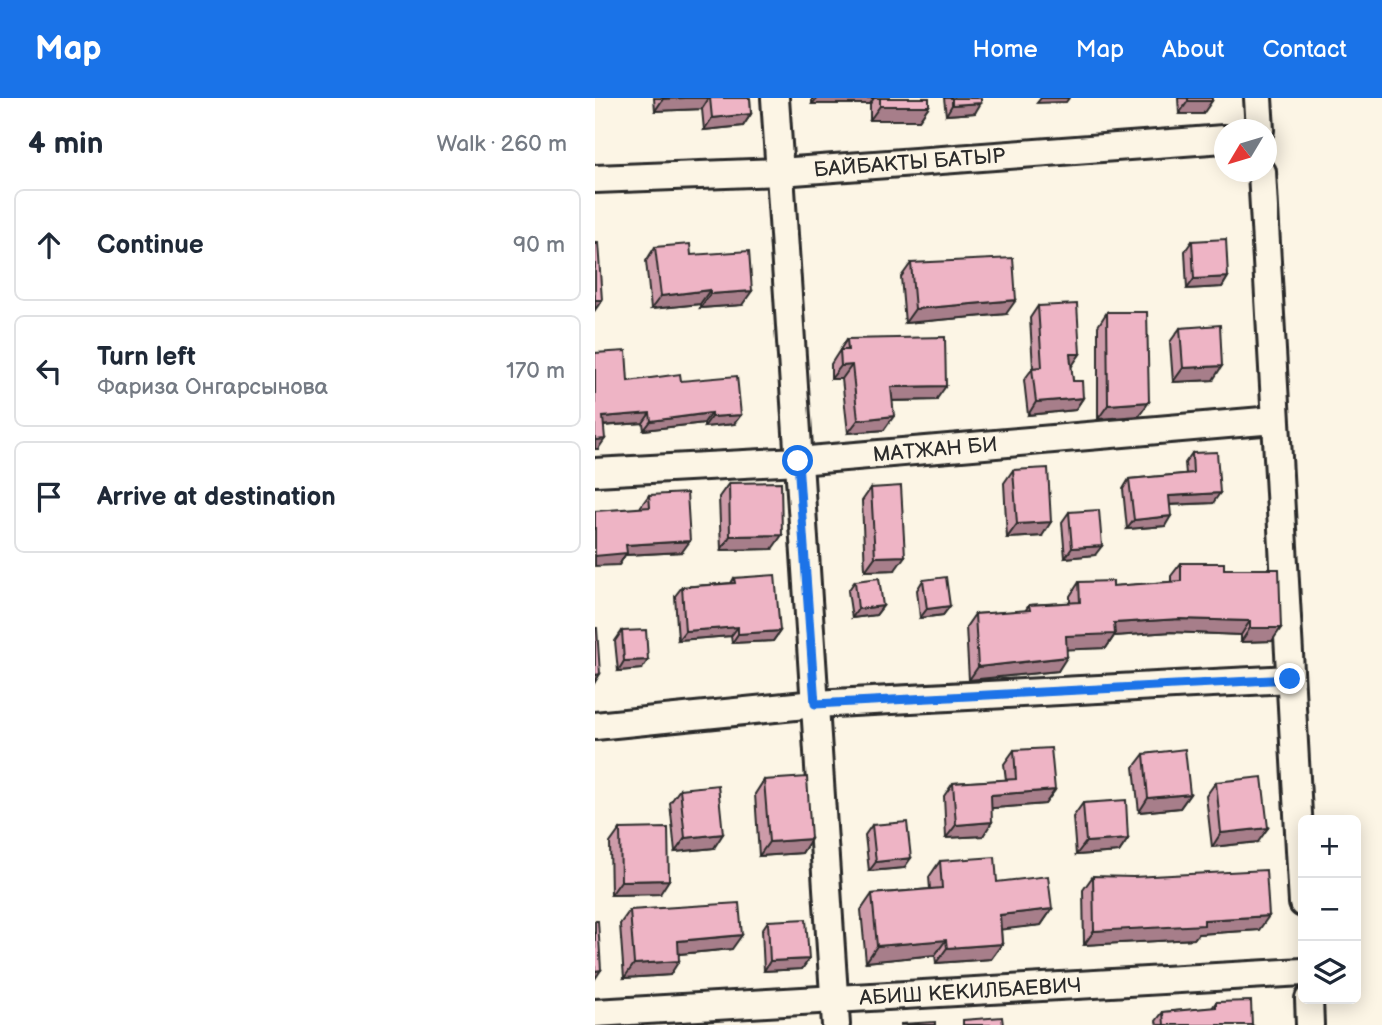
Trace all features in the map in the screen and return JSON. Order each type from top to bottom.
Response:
[{"type":"street","points":[[775,98],[836,1025]]},
{"type":"street","points":[[1258,98],[1259,119]]},
{"type":"street","name":"БАЙБАКТЫ БАТЫР","points":[[595,179],[780,172],[1214,140]]},
{"type":"street","points":[[1262,182],[1302,878]]},
{"type":"street","name":"МАТЖАН БИ","points":[[595,472],[798,461],[1274,420]]},
{"type":"street","points":[[595,726],[815,704],[1290,679]]},
{"type":"street","name":"АБИШ КЕКИЛБАЕВИЧ","points":[[595,1013],[1298,972]]},
{"type":"street","points":[[1309,1004],[1310,1025]]},
{"type":"building","points":[[710,98],[750,98],[751,114],[712,118]]},
{"type":"building","points":[[880,98],[929,98],[929,106],[880,106]]},
{"type":"building","points":[[952,98],[981,98],[981,103],[952,105]]},
{"type":"building","points":[[1188,98],[1212,98],[1212,101],[1188,101]]},
{"type":"building","points":[[1226,239],[1228,277],[1194,279],[1192,241]]},
{"type":"building","points":[[595,243],[598,243],[602,300],[595,300]]},
{"type":"building","points":[[690,244],[691,255],[749,251],[752,291],[710,294],[710,290],[661,296],[655,247]]},
{"type":"building","points":[[1013,258],[1016,300],[915,309],[911,263]]},
{"type":"building","points":[[1077,304],[1080,354],[1070,354],[1073,381],[1082,381],[1083,398],[1036,402],[1032,368],[1042,367],[1038,306]]},
{"type":"building","points":[[1107,312],[1147,312],[1149,402],[1108,405]]},
{"type":"building","points":[[1220,325],[1222,366],[1183,368],[1180,328]]},
{"type":"building","points":[[945,337],[946,386],[891,387],[894,416],[858,420],[852,365],[841,366],[840,350],[848,350],[847,339]]},
{"type":"building","points":[[626,351],[628,381],[680,374],[681,381],[737,376],[741,415],[711,417],[711,413],[651,421],[650,413],[603,417],[605,439],[595,440],[595,353]]},
{"type":"building","points":[[1217,452],[1220,493],[1169,496],[1171,516],[1134,520],[1129,479],[1193,473],[1192,453]]},
{"type":"building","points":[[1048,468],[1051,522],[1017,524],[1013,470]]},
{"type":"building","points":[[781,482],[782,535],[730,536],[729,483]]},
{"type":"building","points":[[901,486],[905,556],[875,557],[871,488]]},
{"type":"building","points":[[687,493],[690,541],[626,545],[627,553],[595,556],[595,511],[650,507],[649,495]]},
{"type":"building","points":[[1099,510],[1102,546],[1072,548],[1069,512]]},
{"type":"building","points":[[1181,563],[1224,563],[1224,569],[1279,569],[1281,628],[1250,628],[1250,621],[1180,619],[1114,623],[1115,634],[1066,636],[1067,657],[978,667],[975,614],[1030,610],[1029,605],[1080,602],[1079,582],[1113,581],[1113,586],[1181,581]]},
{"type":"building","points":[[775,575],[780,631],[738,634],[738,627],[685,631],[682,587],[735,583],[734,578]]},
{"type":"building","points":[[946,577],[950,606],[927,609],[923,580]]},
{"type":"building","points":[[879,578],[883,606],[858,609],[855,581]]},
{"type":"building","points":[[595,628],[600,674],[595,675]]},
{"type":"building","points":[[646,630],[648,660],[624,661],[622,631]]},
{"type":"building","points":[[1051,748],[1055,790],[991,795],[992,822],[956,825],[953,783],[1016,779],[1014,750]]},
{"type":"building","points":[[1185,749],[1190,794],[1148,798],[1144,754]]},
{"type":"building","points":[[807,777],[811,839],[769,842],[764,780]]},
{"type":"building","points":[[1262,777],[1268,828],[1221,833],[1216,782]]},
{"type":"building","points":[[718,785],[723,834],[685,838],[680,789]]},
{"type":"building","points":[[1126,800],[1128,839],[1086,842],[1083,803]]},
{"type":"building","points":[[907,822],[911,858],[876,862],[872,825]]},
{"type":"building","points":[[668,828],[669,880],[621,881],[620,829]]},
{"type":"building","points":[[995,857],[997,882],[1048,876],[1052,909],[1000,915],[1002,944],[947,948],[946,940],[877,946],[872,894],[942,888],[940,861]]},
{"type":"building","points":[[1266,870],[1269,916],[1204,920],[1204,925],[1094,931],[1093,876],[1133,877]]},
{"type":"building","points":[[739,903],[742,935],[678,941],[679,961],[634,964],[630,910]]},
{"type":"building","points":[[806,919],[809,959],[770,961],[768,921]]},
{"type":"building","points":[[595,921],[598,921],[601,970],[595,971]]},
{"type":"building","points":[[1251,1001],[1252,1025],[1164,1025],[1163,1012],[1216,1007],[1216,1002]]},
{"type":"building","points":[[1002,1017],[1003,1025],[963,1025],[963,1020]]},
{"type":"building","points":[[935,1022],[935,1025],[901,1025],[901,1024]]},
{"type":"route","points":[[798,461],[815,704],[1290,679]]}]
